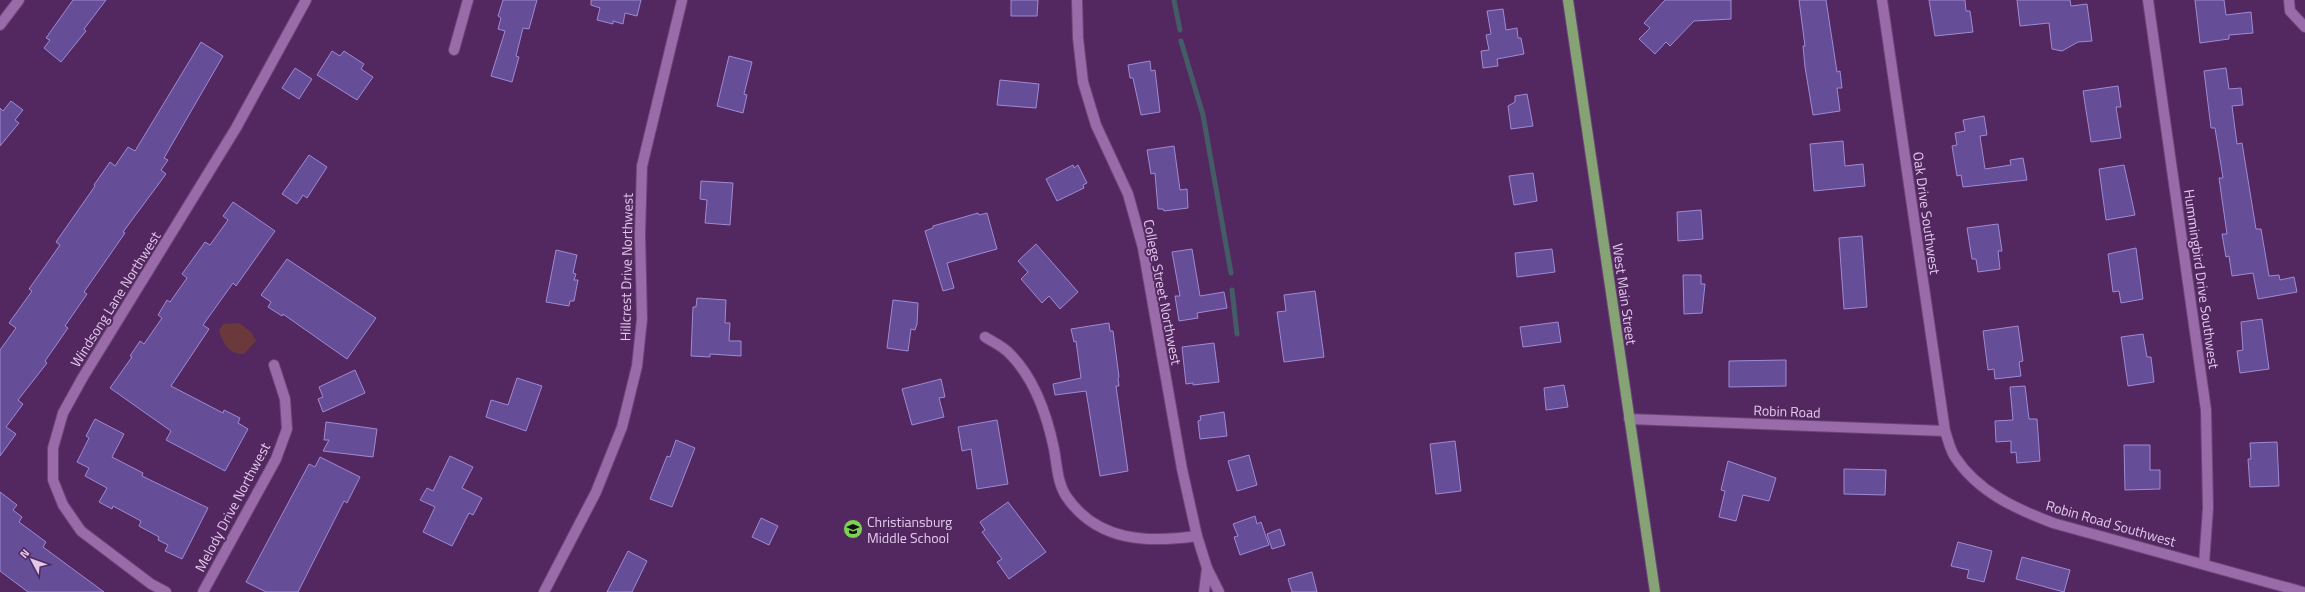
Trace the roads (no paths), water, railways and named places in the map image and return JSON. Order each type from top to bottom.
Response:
[{"type":"main road","name":"West Main Street","points":[[1568,0],[1655,592]]},
{"type":"street","points":[[0,25],[19,0]]},
{"type":"street","name":"Windsong Lane Northwest","points":[[166,592],[151,584],[81,531],[63,505],[53,480],[53,448],[63,413],[236,128],[306,0]]},
{"type":"street","points":[[454,50],[468,0]]},
{"type":"street","name":"Hillcrest Drive Northwest","points":[[544,592],[602,477],[622,426],[637,366],[642,319],[640,234],[642,166],[682,0]]},
{"type":"street","name":"College Street Northwest","points":[[1077,0],[1078,38],[1083,82],[1096,125],[1128,194],[1143,248],[1182,469],[1197,536],[1207,568],[1219,592]]},
{"type":"street","name":"Oak Drive Southwest","points":[[1882,0],[1945,431]]},
{"type":"street","name":"Hummingbird Drive Southwest","points":[[2148,0],[2206,410],[2208,508],[2204,564]]},
{"type":"street","points":[[2289,0],[2290,12],[2305,27]]},
{"type":"street","points":[[985,337],[1009,353],[1025,371],[1037,394],[1044,413],[1054,449],[1058,474],[1066,495],[1082,513],[1100,526],[1118,535],[1140,539],[1168,540],[1197,536]]},
{"type":"street","name":"Melody Drive Northwest","points":[[203,592],[276,459],[287,429],[285,399],[274,365]]},
{"type":"street","name":"Robin Road","points":[[1629,419],[1945,431]]},
{"type":"street","name":"Robin Road Southwest","points":[[1945,431],[1955,457],[1982,487],[2017,510],[2053,523],[2303,592]]},
{"type":"street","points":[[1204,592],[1207,568]]},
{"type":"waterway","points":[[1174,0],[1180,30]]},
{"type":"waterway","points":[[1181,41],[1203,115],[1231,273]]},
{"type":"waterway","points":[[1232,290],[1237,334]]},
{"type":"place","name":"Christiansburg Middle School","points":[[853,529]]}]
